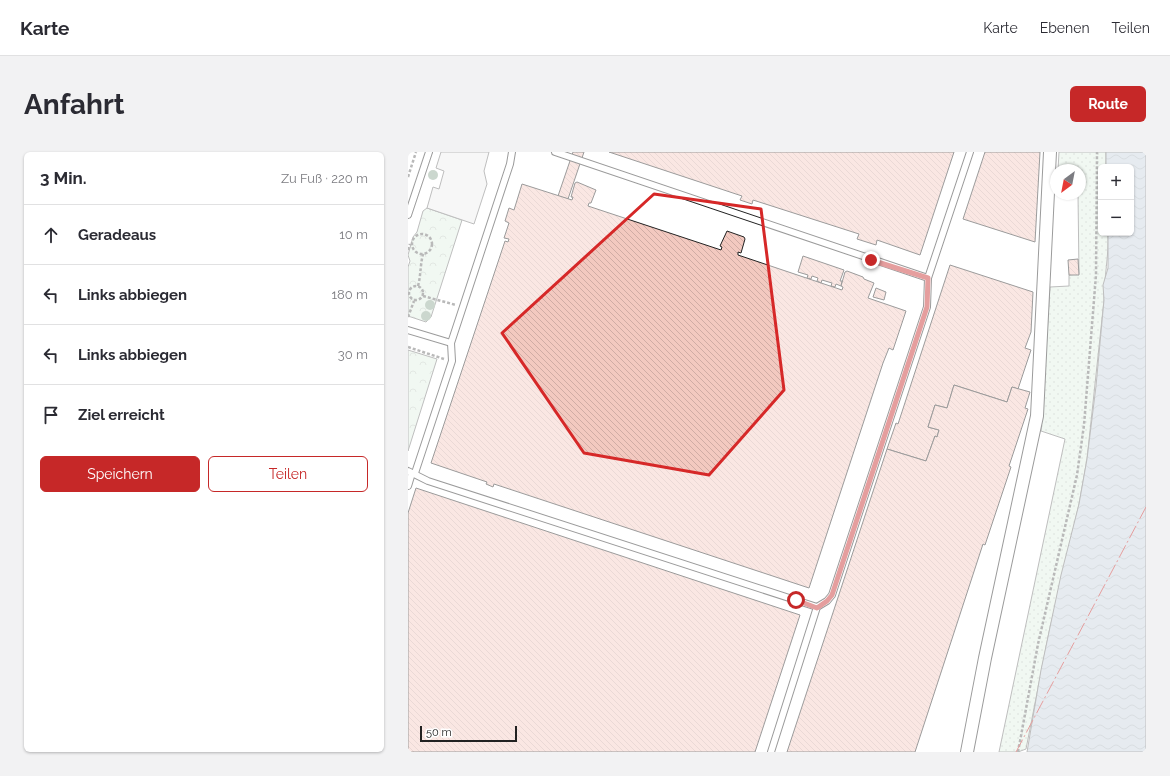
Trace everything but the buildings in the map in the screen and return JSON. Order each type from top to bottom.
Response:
[{"type":"street","points":[[967,752],[983,665],[1036,416],[1050,152]]},
{"type":"lane","points":[[408,215],[429,152]]},
{"type":"lane","points":[[408,486],[452,361],[451,343],[510,164],[512,152]]},
{"type":"lane","points":[[555,152],[928,278]]},
{"type":"lane","points":[[771,752],[817,608],[827,601],[832,595],[927,307],[928,278],[970,152]]},
{"type":"lane","points":[[408,330],[451,343]]},
{"type":"lane","points":[[412,472],[428,481],[817,608]]},
{"type":"path","points":[[408,177],[416,152]]},
{"type":"path","points":[[1018,752],[1038,644],[1077,474],[1084,425],[1096,274],[1097,152]]},
{"type":"path","points":[[408,250],[410,244],[415,237],[420,234],[426,235],[430,238],[432,248],[423,254],[416,252],[410,244]]},
{"type":"path","points":[[418,286],[421,274],[419,267],[423,254]]},
{"type":"path","points":[[418,286],[423,289],[423,296],[420,300],[414,301],[410,296],[409,291],[413,287],[418,286]]},
{"type":"path","points":[[423,296],[462,307]]},
{"type":"path","points":[[408,317],[414,301]]},
{"type":"path","points":[[408,347],[452,361]]},
{"type":"highlighted area","points":[[654,194],[761,209],[784,390],[709,475],[584,453],[502,333]]},
{"type":"green space","points":[[1059,152],[1106,152],[1106,164],[1098,164],[1098,236],[1108,236],[1104,300],[1087,459],[1079,504],[1049,632],[1026,749],[1018,752],[999,752],[1065,439],[1041,431],[1050,287],[1069,286],[1069,275],[1079,274],[1078,200],[1086,200],[1086,164],[1058,164]]},
{"type":"green space","points":[[427,208],[462,220],[431,317],[426,322],[408,316],[408,267],[410,261],[408,255],[423,211]]},
{"type":"green space","points":[[408,350],[437,359],[408,451]]},
{"type":"shaded area","points":[[441,152],[489,152],[484,171],[487,184],[474,224],[427,208],[433,187],[439,189],[444,171],[436,168]]},
{"type":"water","points":[[1106,152],[1146,152],[1146,752],[1027,752],[1041,670],[1061,575],[1079,504],[1087,459],[1104,300],[1103,285],[1108,268],[1108,236],[1134,236],[1134,164],[1106,164]]},
{"type":"power","points":[[1016,752],[1146,507]]},
{"type":"route","points":[[796,600],[817,608],[827,601],[832,595],[927,307],[928,278],[871,260]]}]
